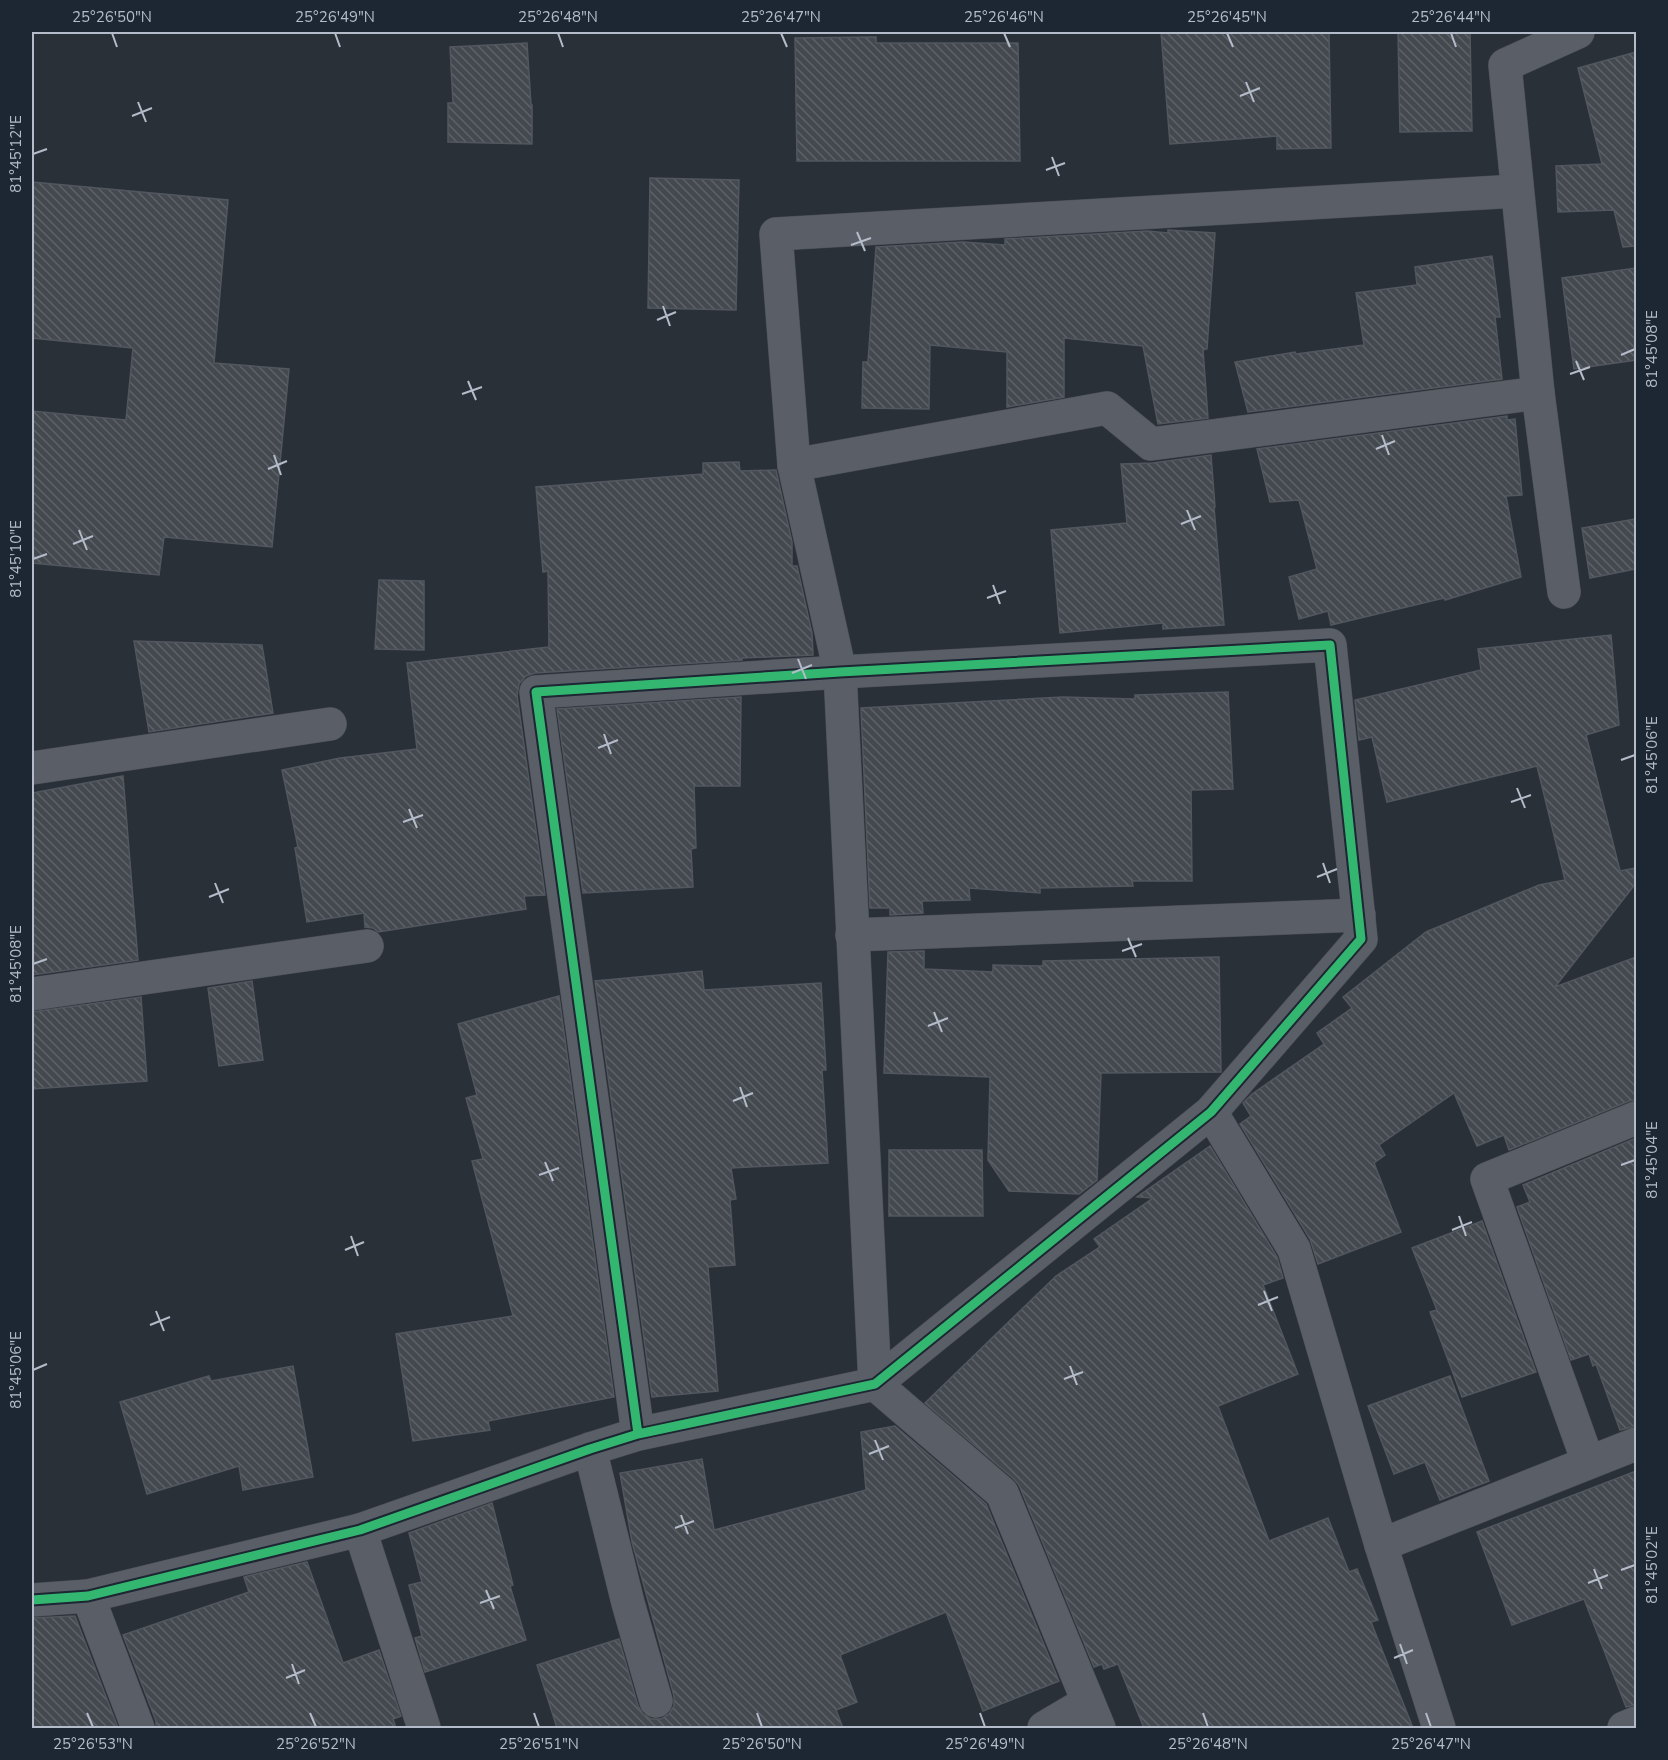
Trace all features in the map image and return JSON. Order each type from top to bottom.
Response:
[{"type":"street","points":[[1564,592],[1538,393],[1505,65],[1578,32]]},
{"type":"street","points":[[1044,1728],[1094,1715],[1002,1493],[875,1384],[840,672],[794,465],[776,234],[1517,191]]},
{"type":"street","points":[[794,465],[1107,408],[1151,444],[1538,393]]},
{"type":"street","points":[[32,1600],[88,1596],[360,1530],[638,1434],[875,1384],[1211,1112],[1361,939],[1330,645],[840,672],[536,692],[638,1434]]},
{"type":"street","points":[[32,768],[330,724]]},
{"type":"street","points":[[852,935],[1359,915]]},
{"type":"street","points":[[32,994],[368,946]]},
{"type":"street","points":[[1211,1112],[1294,1249],[1381,1545],[1439,1728]]},
{"type":"street","points":[[1588,1462],[1487,1179],[1636,1118]]},
{"type":"street","points":[[1381,1545],[1636,1444]]},
{"type":"street","points":[[590,1449],[628,1603],[656,1701]]},
{"type":"street","points":[[360,1530],[424,1728]]},
{"type":"street","points":[[88,1596],[138,1728]]},
{"type":"street","points":[[1624,1728],[1636,1723]]},
{"type":"building","points":[[1161,32],[1329,32],[1331,148],[1277,149],[1277,136],[1170,144]]},
{"type":"building","points":[[1398,32],[1470,32],[1472,131],[1400,132]]},
{"type":"building","points":[[876,37],[876,43],[1018,43],[1020,161],[797,161],[795,38]]},
{"type":"building","points":[[527,43],[532,105],[532,144],[448,142],[448,103],[453,103],[450,47]]},
{"type":"building","points":[[1636,52],[1636,246],[1623,247],[1614,210],[1558,212],[1556,166],[1602,164],[1578,68]]},
{"type":"building","points":[[650,178],[739,180],[736,310],[648,308]]},
{"type":"building","points":[[32,182],[228,200],[214,363],[289,369],[272,547],[164,537],[159,575],[32,563],[32,411],[126,420],[133,348],[32,338]]},
{"type":"building","points":[[1168,230],[1215,233],[1207,349],[1203,350],[1208,418],[1158,424],[1143,346],[1064,338],[1064,397],[1007,407],[1007,352],[930,345],[929,409],[862,408],[863,362],[868,362],[876,247],[963,242],[1005,245],[1005,239],[1148,231],[1168,233]]},
{"type":"building","points":[[1492,256],[1500,317],[1495,317],[1502,379],[1248,412],[1235,362],[1295,352],[1296,354],[1364,345],[1356,293],[1417,285],[1415,267]]},
{"type":"building","points":[[1636,268],[1636,360],[1574,369],[1562,278]]},
{"type":"building","points":[[1507,416],[1507,420],[1515,419],[1522,495],[1506,496],[1521,577],[1445,600],[1444,598],[1331,625],[1328,611],[1299,619],[1289,577],[1317,569],[1299,500],[1270,502],[1257,449]]},
{"type":"building","points":[[1211,455],[1224,625],[1163,629],[1163,623],[1060,633],[1051,530],[1127,523],[1121,464],[1153,463]]},
{"type":"building","points":[[739,462],[740,471],[776,470],[792,542],[792,566],[797,566],[812,633],[813,655],[535,673],[526,676],[519,684],[517,695],[545,895],[524,896],[526,909],[378,932],[373,928],[365,927],[364,913],[307,922],[295,848],[298,847],[282,770],[340,758],[417,749],[407,663],[549,647],[548,571],[543,572],[536,487],[703,474],[703,463]]},
{"type":"building","points":[[1636,519],[1636,569],[1590,578],[1582,528]]},
{"type":"building","points":[[379,580],[424,581],[424,650],[375,649]]},
{"type":"building","points":[[1611,635],[1619,725],[1586,735],[1620,871],[1636,868],[1636,883],[1555,987],[1636,957],[1636,1100],[1509,1150],[1504,1135],[1477,1146],[1454,1093],[1379,1145],[1385,1155],[1374,1163],[1401,1232],[1318,1264],[1310,1239],[1240,1124],[1251,1116],[1243,1103],[1252,1094],[1324,1044],[1317,1033],[1352,1008],[1343,997],[1426,932],[1539,885],[1565,880],[1537,766],[1387,802],[1372,737],[1359,740],[1355,700],[1481,670],[1478,649]]},
{"type":"building","points":[[134,641],[262,645],[273,713],[149,732]]},
{"type":"building","points":[[1228,692],[1233,789],[1191,790],[1192,881],[1132,881],[1133,886],[1040,888],[1040,893],[969,888],[970,900],[922,901],[923,913],[890,915],[890,908],[870,908],[861,708],[1063,697],[1135,699],[1135,695]]},
{"type":"building","points":[[741,697],[740,786],[694,786],[696,848],[691,849],[693,887],[583,893],[557,709]]},
{"type":"building","points":[[123,776],[138,960],[32,975],[32,793]]},
{"type":"building","points":[[924,951],[924,969],[993,972],[993,965],[1043,966],[1043,961],[1219,957],[1221,1072],[1101,1073],[1097,1180],[1079,1194],[1009,1191],[988,1160],[990,1077],[884,1073],[888,952]]},
{"type":"building","points":[[702,971],[704,990],[821,983],[826,1070],[822,1070],[828,1163],[731,1168],[736,1199],[730,1200],[735,1265],[708,1267],[718,1391],[652,1397],[595,981]]},
{"type":"building","points":[[252,981],[263,1060],[219,1066],[208,988]]},
{"type":"building","points":[[559,996],[614,1397],[488,1421],[490,1430],[413,1441],[396,1334],[513,1316],[472,1161],[483,1159],[466,1098],[477,1095],[458,1024]]},
{"type":"building","points":[[141,997],[147,1081],[32,1089],[32,1012]]},
{"type":"building","points":[[1636,1138],[1636,1426],[1620,1430],[1596,1364],[1593,1366],[1589,1354],[1571,1360],[1517,1207],[1530,1202],[1523,1185]]},
{"type":"building","points":[[1210,1146],[1277,1257],[1283,1278],[1263,1285],[1298,1374],[1218,1406],[1269,1541],[1328,1518],[1349,1572],[1357,1569],[1378,1620],[1371,1622],[1413,1728],[1144,1728],[1118,1664],[1104,1669],[1102,1664],[1094,1667],[1019,1485],[925,1403],[1056,1276],[1100,1247],[1094,1239],[1153,1198],[1137,1197]]},
{"type":"building","points":[[889,1150],[982,1150],[983,1216],[889,1216]]},
{"type":"building","points":[[1482,1221],[1536,1372],[1462,1397],[1430,1312],[1437,1310],[1412,1248]]},
{"type":"building","points":[[293,1366],[313,1477],[243,1490],[239,1466],[147,1494],[120,1402],[209,1376],[211,1381]]},
{"type":"building","points":[[1450,1376],[1489,1481],[1440,1500],[1425,1462],[1394,1474],[1368,1406]]},
{"type":"building","points":[[895,1426],[986,1504],[1059,1681],[983,1711],[946,1612],[840,1655],[857,1702],[836,1710],[843,1728],[557,1728],[537,1665],[619,1639],[638,1706],[643,1714],[651,1719],[661,1719],[669,1714],[674,1706],[674,1696],[632,1542],[620,1473],[702,1459],[714,1530],[866,1490],[861,1432]]},
{"type":"building","points":[[1636,1471],[1636,1705],[1626,1707],[1584,1599],[1512,1625],[1477,1532]]},
{"type":"building","points":[[492,1503],[513,1585],[510,1586],[526,1640],[425,1672],[415,1638],[422,1636],[409,1585],[422,1582],[409,1533]]},
{"type":"building","points":[[307,1562],[343,1663],[379,1650],[401,1716],[393,1719],[396,1728],[156,1728],[156,1721],[123,1635],[249,1592],[244,1577]]},
{"type":"building","points":[[75,1616],[118,1728],[32,1728],[32,1618]]},
{"type":"cycle path","points":[[32,1600],[88,1596],[360,1530],[638,1434],[875,1384],[1211,1112],[1361,939],[1330,645],[840,672],[536,692],[638,1434]]}]
